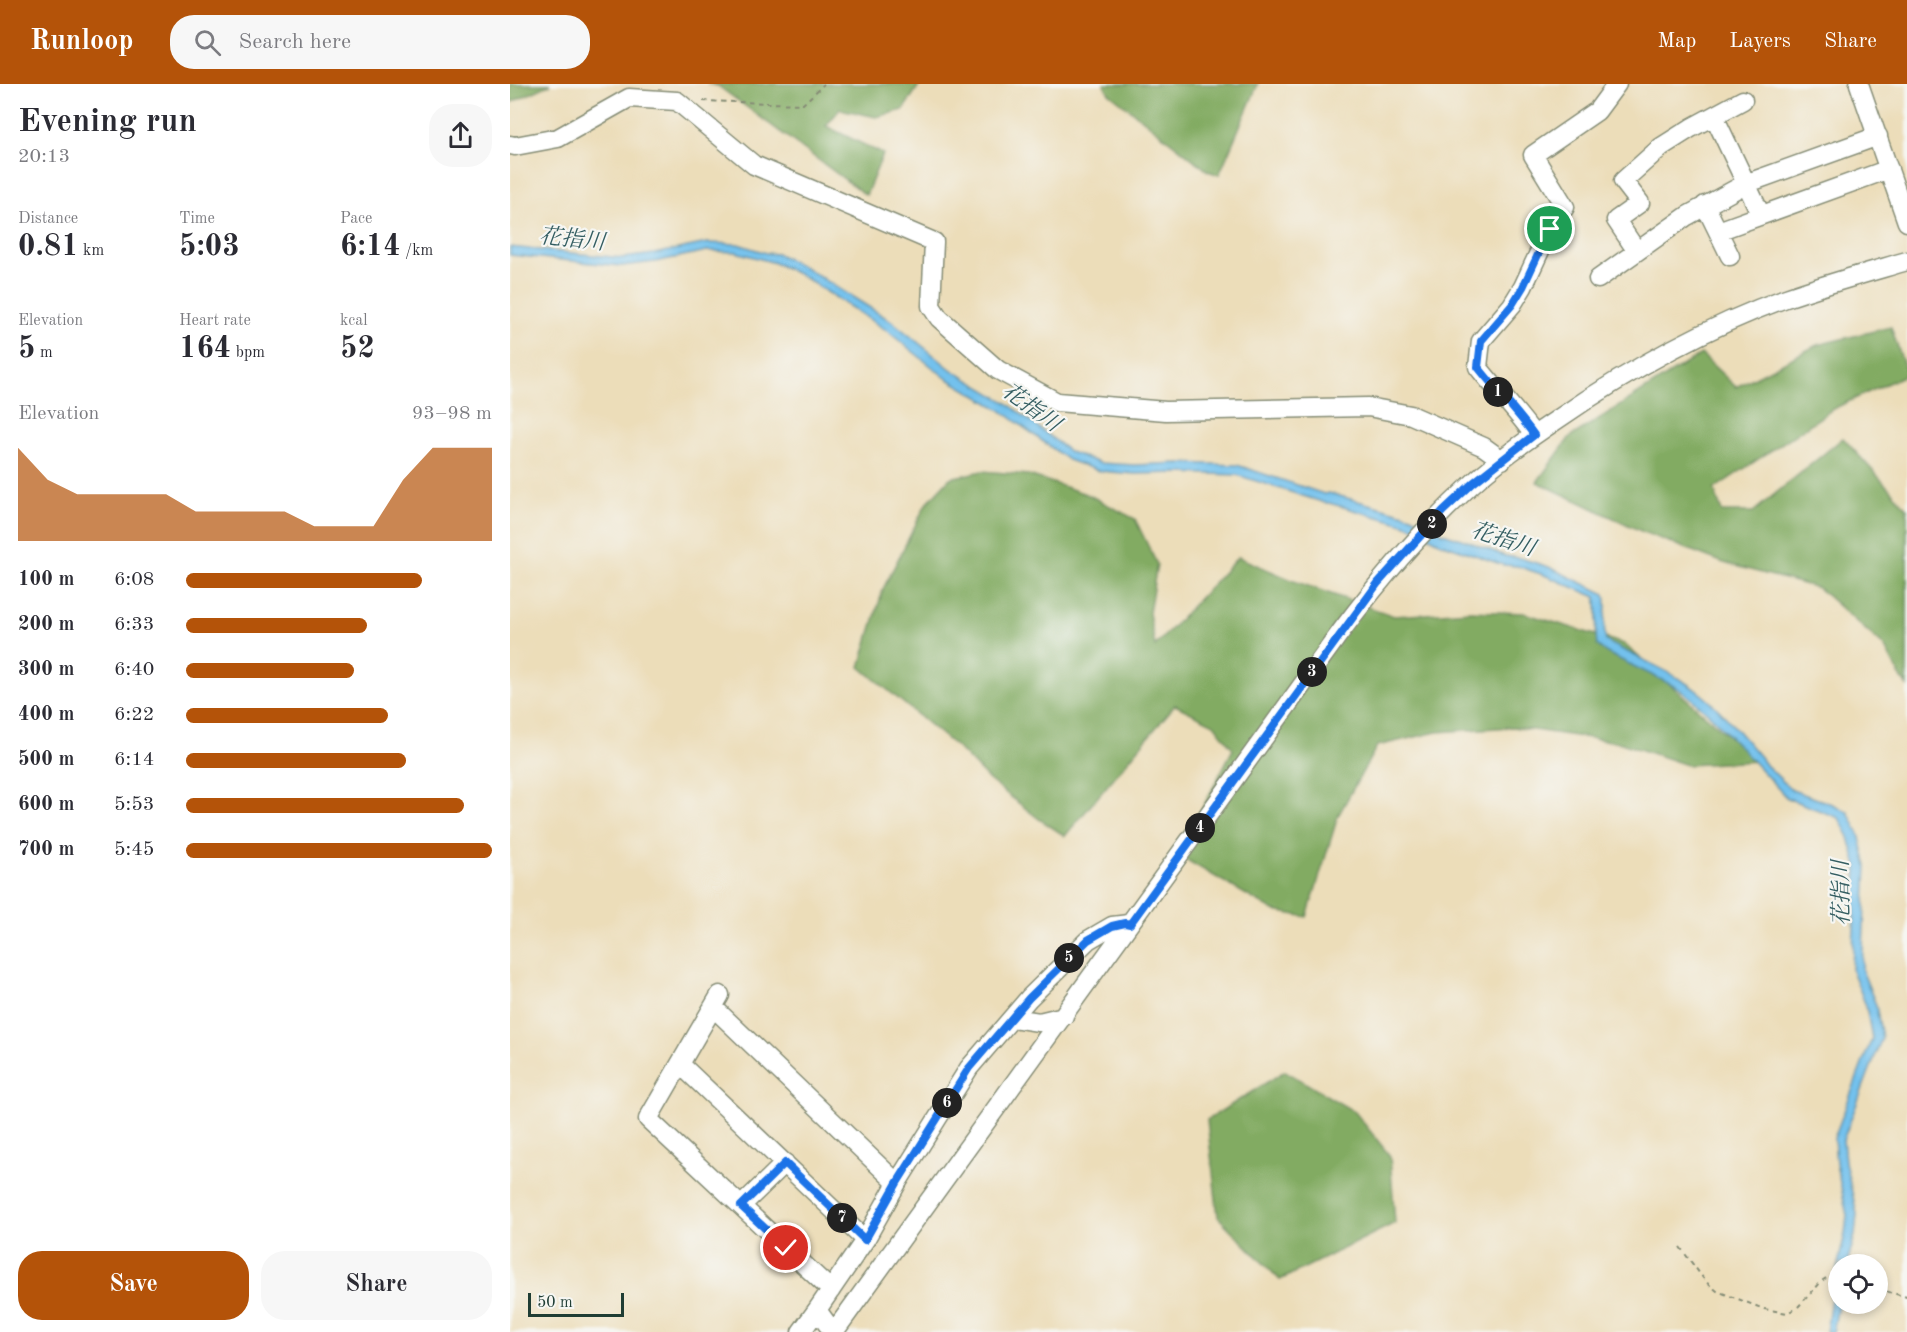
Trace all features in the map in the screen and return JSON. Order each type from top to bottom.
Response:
[{"type":"street","points":[[1534,435],[1520,414],[1495,389],[1478,367],[1481,341],[1512,305],[1550,229],[1565,207],[1533,155],[1597,111],[1617,84]]},
{"type":"street","points":[[1859,84],[1907,222]]},
{"type":"street","points":[[510,145],[558,138],[629,98],[677,101],[754,165],[934,242],[931,306],[939,318],[998,370],[1057,402],[1166,411],[1368,407],[1411,415],[1484,447],[1502,460]]},
{"type":"street","points":[[1636,250],[1616,220],[1640,203],[1623,181],[1661,147],[1743,100]]},
{"type":"street","points":[[1713,116],[1761,215]]},
{"type":"street","points":[[1598,279],[1636,250],[1705,205],[1745,184],[1878,136]]},
{"type":"street","points":[[1718,231],[1889,170]]},
{"type":"street","points":[[1705,205],[1730,256]]},
{"type":"street","points":[[817,1310],[833,1332],[1378,583],[1443,511],[1473,483],[1534,435],[1622,376],[1689,340],[1784,299],[1839,280],[1907,261]]},
{"type":"street","points":[[801,1332],[865,1240],[897,1183],[969,1068],[1029,998],[1088,940],[1112,926],[1130,924]]},
{"type":"street","points":[[831,1290],[648,1119],[717,1001],[897,1183]]},
{"type":"street","points":[[1013,1018],[1039,1022],[1064,1016]]},
{"type":"street","points":[[680,1064],[865,1240]]},
{"type":"street","points":[[741,1206],[785,1163]]},
{"type":"path","points":[[677,101],[803,104],[824,84]]},
{"type":"path","points":[[1680,1247],[1706,1282],[1717,1291],[1764,1309],[1787,1313],[1797,1308],[1822,1280],[1828,1277]]},
{"type":"path","points":[[1888,1292],[1907,1298]]},
{"type":"green space","points":[[510,84],[551,84],[512,102]]},
{"type":"green space","points":[[707,84],[920,84],[903,110],[876,117],[840,109],[826,126],[883,154],[866,195],[718,86]]},
{"type":"green space","points":[[1104,84],[1258,84],[1219,175],[1208,171],[1109,93]]},
{"type":"green space","points":[[1891,327],[1907,374],[1833,409],[1714,489],[1722,512],[1753,512],[1843,438],[1907,508],[1907,686],[1884,646],[1818,588],[1724,563],[1643,532],[1537,482],[1570,437],[1701,354],[1736,387],[1817,345]]},
{"type":"green space","points":[[982,471],[1029,475],[1089,495],[1135,519],[1157,564],[1149,613],[1155,646],[1238,557],[1294,581],[1394,616],[1470,611],[1524,613],[1624,644],[1757,761],[1687,765],[1618,742],[1512,727],[1437,732],[1377,746],[1338,816],[1307,917],[1274,911],[1178,855],[1233,749],[1214,724],[1175,705],[1065,836],[989,780],[960,750],[860,667],[883,589],[926,504],[950,478]]},
{"type":"green space","points":[[1285,1071],[1355,1112],[1390,1156],[1395,1223],[1280,1280],[1218,1217],[1207,1120]]},
{"type":"water","name":"花指川","points":[[707,243],[738,244],[766,253],[778,254],[806,268],[893,322],[952,370],[1006,402],[1070,452],[1100,463],[1237,465],[1324,494],[1329,493],[1412,516],[1443,533],[1505,556],[1549,567],[1605,594],[1606,641],[1666,671],[1700,693],[1724,716],[1762,761],[1792,790],[1848,812],[1859,834],[1867,865],[1862,970],[1876,1005],[1882,1038],[1843,1140],[1845,1162],[1857,1214],[1850,1254],[1840,1254],[1847,1215],[1836,1164],[1834,1138],[1872,1038],[1866,1006],[1852,970],[1857,866],[1849,837],[1839,818],[1787,798],[1713,718],[1692,699],[1676,687],[1607,653],[1597,645],[1596,597],[1544,575],[1517,566],[1503,565],[1441,543],[1410,526],[1325,503],[1237,475],[1135,474],[1099,471],[1068,460],[999,409],[946,378],[886,330],[804,277],[775,263],[736,252],[707,251],[622,266],[510,255],[510,247],[623,258]]},
{"type":"water","name":"花指川","points":[[1829,1314],[1836,1314],[1833,1332],[1826,1332]]},
{"type":"route","points":[[786,1248],[741,1206],[785,1163],[865,1240],[897,1183],[969,1068],[1029,998],[1088,940],[1112,926],[1130,924],[1378,583],[1443,511],[1473,483],[1534,435],[1520,414],[1495,389],[1478,367],[1481,341],[1512,305],[1550,229]]}]
